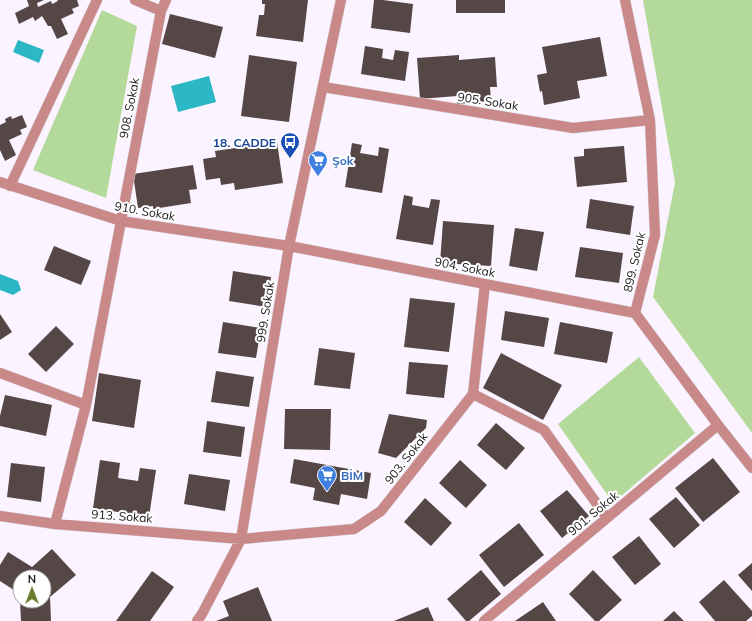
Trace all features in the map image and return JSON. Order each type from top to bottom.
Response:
[{"type":"street","points":[[10,186],[97,0]]},
{"type":"street","points":[[136,0],[161,11]]},
{"type":"street","name":"908. Sokak","points":[[56,524],[86,405],[161,11],[166,0]]},
{"type":"street","name":"999. Sokak","points":[[201,619],[241,538],[289,246],[341,0]]},
{"type":"street","name":"899. Sokak","points":[[625,0],[650,120],[655,236],[635,313]]},
{"type":"street","name":"905. Sokak","points":[[323,87],[573,128],[650,120]]},
{"type":"street","name":"910. Sokak","points":[[0,182],[121,221],[289,246]]},
{"type":"street","name":"904. Sokak","points":[[289,246],[635,313]]},
{"type":"street","points":[[485,284],[473,394],[544,430],[607,518]]},
{"type":"street","points":[[635,313],[718,425],[752,468]]},
{"type":"street","points":[[0,373],[86,405]]},
{"type":"street","name":"903. Sokak","points":[[241,538],[354,529],[380,511],[473,394]]},
{"type":"street","name":"901. Sokak","points":[[484,621],[718,425]]},
{"type":"street","name":"913. Sokak","points":[[0,516],[56,524],[241,538]]},
{"type":"green space","points":[[643,0],[752,0],[752,433],[653,297],[675,182]]},
{"type":"green space","points":[[102,10],[137,26],[106,198],[33,170]]},
{"type":"green space","points":[[639,357],[695,433],[613,503],[558,424]]},
{"type":"water","points":[[18,40],[44,50],[39,63],[13,52]]},
{"type":"water","points":[[209,76],[216,102],[178,112],[171,86]]},
{"type":"water","points":[[0,274],[18,281],[21,290],[13,295],[0,290]]},
{"type":"building","points":[[27,0],[44,0],[37,3],[38,7],[51,1],[52,4],[58,1],[57,0],[77,0],[79,6],[72,9],[74,13],[61,19],[68,34],[57,39],[51,26],[48,26],[42,16],[35,21],[33,17],[19,24],[15,13],[29,6]]},
{"type":"building","points":[[262,0],[308,0],[303,42],[256,36],[259,15],[264,15],[265,4],[262,4]]},
{"type":"building","points":[[374,0],[413,4],[410,33],[371,28]]},
{"type":"building","points":[[456,0],[505,0],[505,13],[456,13]]},
{"type":"building","points":[[170,14],[223,27],[215,58],[162,44]]},
{"type":"building","points":[[600,37],[607,76],[577,81],[580,98],[544,105],[542,91],[540,92],[537,75],[547,73],[542,47]]},
{"type":"building","points":[[365,46],[383,49],[382,58],[393,60],[395,50],[409,52],[405,81],[361,74]]},
{"type":"building","points":[[249,55],[297,62],[289,122],[241,116]]},
{"type":"building","points":[[459,55],[459,60],[495,57],[497,87],[490,87],[491,101],[457,104],[457,96],[420,99],[417,58]]},
{"type":"building","points":[[22,115],[27,127],[20,130],[22,134],[9,140],[16,155],[5,161],[0,150],[0,125],[6,122],[5,119],[11,116],[12,119]]},
{"type":"building","points":[[277,142],[283,183],[235,190],[234,183],[221,185],[220,178],[206,180],[203,159],[216,157],[215,151]]},
{"type":"building","points":[[352,143],[362,145],[360,153],[378,156],[379,147],[389,149],[382,193],[345,187]]},
{"type":"building","points":[[624,146],[627,182],[577,187],[574,157],[584,156],[584,149]]},
{"type":"building","points":[[193,165],[197,189],[189,190],[191,203],[153,209],[153,206],[138,208],[133,174]]},
{"type":"building","points":[[404,195],[413,197],[412,205],[429,208],[431,199],[440,200],[433,245],[396,239]]},
{"type":"building","points":[[590,199],[634,206],[630,235],[586,228]]},
{"type":"building","points":[[443,221],[494,225],[491,266],[440,263]]},
{"type":"building","points":[[515,228],[544,232],[537,271],[509,266]]},
{"type":"building","points":[[54,246],[91,261],[81,285],[44,270]]},
{"type":"building","points":[[580,247],[623,253],[619,283],[575,277]]},
{"type":"building","points":[[233,271],[271,277],[267,307],[229,301]]},
{"type":"building","points":[[410,298],[455,303],[449,352],[404,347]]},
{"type":"building","points":[[505,311],[549,318],[544,347],[501,340]]},
{"type":"building","points":[[0,314],[12,332],[0,340]]},
{"type":"building","points":[[223,322],[261,328],[256,358],[218,353]]},
{"type":"building","points":[[560,322],[613,332],[607,363],[554,354]]},
{"type":"building","points":[[56,326],[74,344],[46,372],[28,354]]},
{"type":"building","points":[[319,348],[355,353],[350,389],[314,385]]},
{"type":"building","points":[[501,353],[562,385],[543,420],[483,388]]},
{"type":"building","points":[[409,362],[448,365],[444,398],[406,394]]},
{"type":"building","points":[[216,371],[254,377],[249,407],[211,402]]},
{"type":"building","points":[[99,373],[141,380],[134,428],[92,421]]},
{"type":"building","points":[[5,395],[52,405],[46,436],[0,426],[0,416]]},
{"type":"building","points":[[285,409],[331,409],[330,450],[284,449]]},
{"type":"building","points":[[389,414],[427,420],[426,428],[396,458],[378,453]]},
{"type":"building","points":[[207,421],[245,427],[241,457],[203,452]]},
{"type":"building","points":[[496,423],[525,448],[506,470],[477,445]]},
{"type":"building","points":[[713,458],[740,492],[703,522],[675,488]]},
{"type":"building","points":[[294,459],[371,473],[367,499],[341,494],[339,505],[313,500],[315,488],[290,483]]},
{"type":"building","points":[[100,460],[120,463],[118,478],[138,481],[140,468],[156,470],[149,517],[93,508]]},
{"type":"building","points":[[460,460],[487,485],[466,508],[439,483]]},
{"type":"building","points":[[11,463],[45,467],[41,502],[7,497]]},
{"type":"building","points":[[189,474],[230,480],[225,511],[184,504]]},
{"type":"building","points":[[567,490],[589,516],[562,538],[540,511]]},
{"type":"building","points":[[676,497],[700,525],[674,548],[649,519]]},
{"type":"building","points":[[425,498],[452,523],[431,546],[404,522]]},
{"type":"building","points":[[519,523],[544,555],[504,587],[479,555]]},
{"type":"building","points":[[639,536],[661,564],[635,585],[612,557]]},
{"type":"building","points":[[52,549],[76,575],[52,595],[52,569],[12,569],[12,589],[0,581],[0,565],[8,552],[32,567]]},
{"type":"building","points":[[752,563],[752,591],[738,575]]},
{"type":"building","points":[[481,570],[501,594],[469,621],[466,621],[447,599]]},
{"type":"building","points":[[593,570],[622,600],[599,621],[595,621],[569,594]]},
{"type":"building","points":[[152,571],[174,587],[150,621],[116,621]]},
{"type":"building","points":[[724,580],[752,611],[752,616],[746,621],[715,621],[699,602]]},
{"type":"building","points":[[258,587],[272,621],[216,621],[229,616],[223,601]]},
{"type":"building","points":[[543,602],[556,621],[515,621]]},
{"type":"building","points":[[428,607],[434,621],[394,621]]},
{"type":"building","points":[[20,609],[50,609],[51,621],[21,621]]},
{"type":"building","points":[[674,611],[684,621],[663,621]]},
{"type":"place","name":"18. CADDE","points":[[290,159]]},
{"type":"place","name":"Şok","points":[[318,177]]},
{"type":"place","name":"BİM","points":[[327,492]]}]
